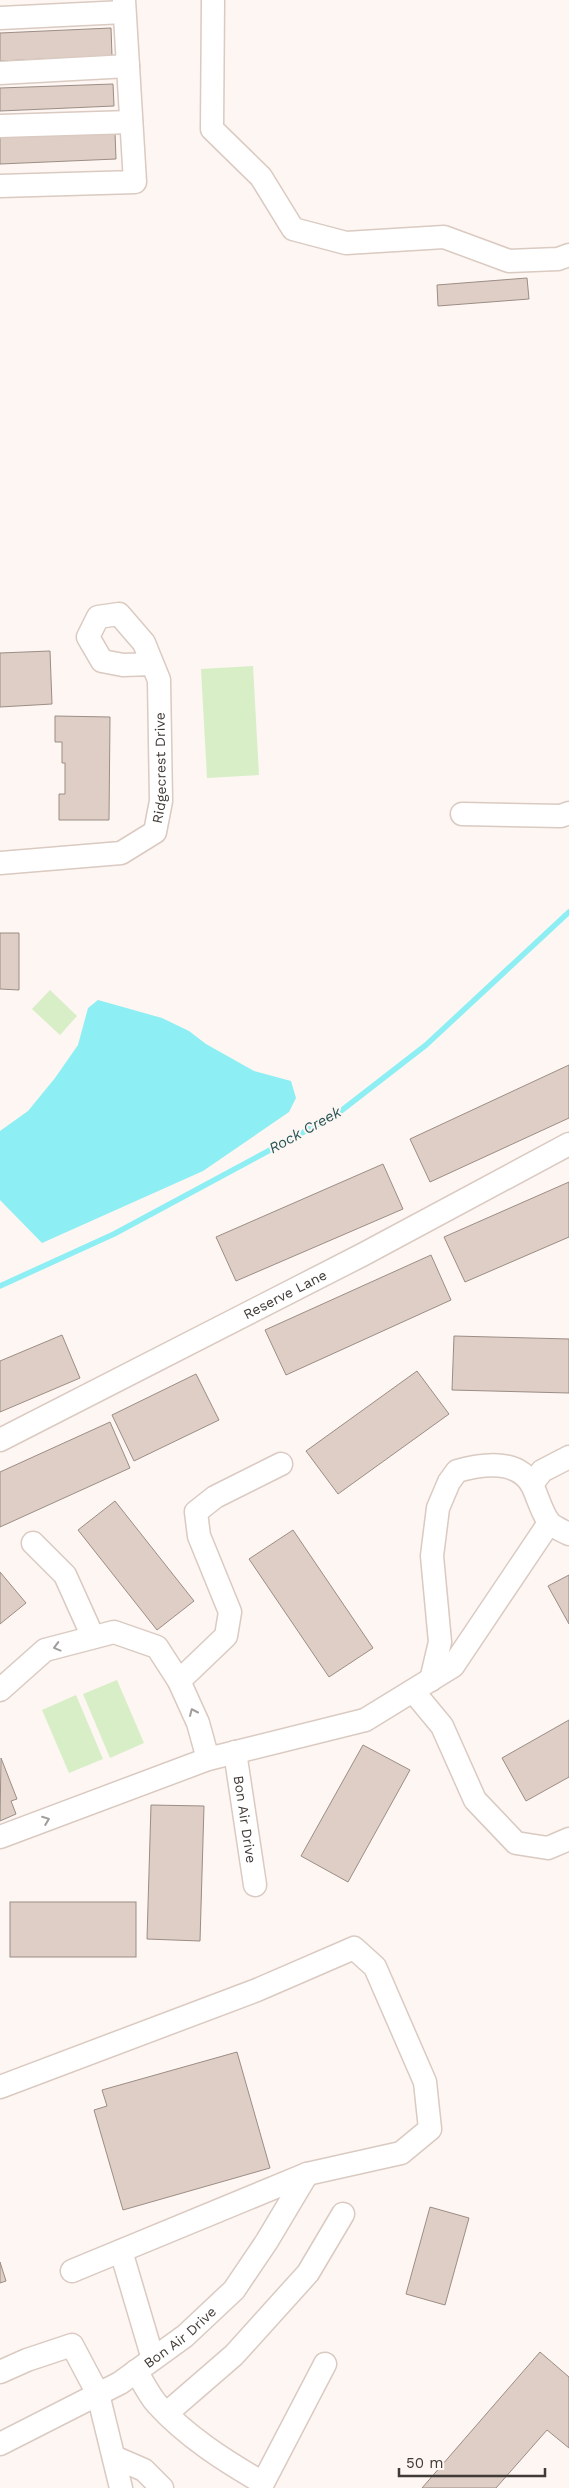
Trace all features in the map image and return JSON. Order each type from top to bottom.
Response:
[{"type":"street","points":[[213,0],[212,129],[262,177],[293,229],[346,243],[444,237],[510,261],[558,259],[569,255]]},
{"type":"street","points":[[0,18],[124,6],[135,182],[0,186]]},
{"type":"street","points":[[0,73],[128,66]]},
{"type":"street","points":[[0,126],[131,122]]},
{"type":"street","name":"Ridgecrest Drive","points":[[0,863],[122,853],[155,832],[161,801],[159,680],[152,664]]},
{"type":"street","points":[[462,814],[561,816],[569,813]]},
{"type":"street","name":"Reserve Lane","points":[[0,1440],[362,1255],[569,1144]]},
{"type":"street","points":[[532,1484],[542,1471],[569,1456]]},
{"type":"street","points":[[179,1681],[226,1636],[230,1612],[199,1536],[196,1512],[215,1497],[281,1464]]},
{"type":"street","points":[[569,1534],[549,1523],[532,1484],[520,1471],[504,1466],[476,1466],[457,1471],[449,1482],[438,1508],[432,1556],[440,1642],[422,1686],[475,1800],[516,1842],[548,1848],[569,1839]]},
{"type":"street","points":[[0,1837],[208,1759],[365,1720],[453,1666],[549,1523]]},
{"type":"street","points":[[33,1544],[65,1575],[94,1637]]},
{"type":"street","points":[[0,1690],[45,1650],[114,1632],[157,1647],[179,1681],[198,1723],[208,1759]]},
{"type":"street","name":"Bon Air Drive","points":[[235,1752],[255,1885]]},
{"type":"street","points":[[0,2087],[257,1990],[354,1948],[375,1967],[425,2082],[430,2129],[401,2153],[307,2174],[72,2271]]},
{"type":"street","name":"Bon Air Drive","points":[[0,2444],[120,2384],[185,2336],[234,2290],[267,2241],[307,2174]]},
{"type":"street","points":[[167,2413],[234,2354],[308,2273],[343,2214]]},
{"type":"street","points":[[121,2251],[145,2365],[157,2403],[192,2437],[234,2467],[263,2483],[325,2364]]},
{"type":"street","points":[[0,2372],[27,2360],[72,2345],[98,2394],[121,2488]]},
{"type":"street","points":[[114,2457],[144,2470],[162,2488]]},
{"type":"green space","points":[[253,666],[259,775],[207,778],[201,669]]},
{"type":"green space","points":[[50,990],[77,1016],[60,1035],[32,1009]]},
{"type":"green space","points":[[117,1680],[144,1743],[110,1758],[83,1694]]},
{"type":"green space","points":[[76,1695],[103,1759],[69,1773],[42,1710]]},
{"type":"water","points":[[98,1000],[162,1018],[189,1031],[206,1044],[254,1071],[291,1081],[296,1098],[289,1112],[203,1171],[42,1243],[0,1200],[0,1131],[28,1111],[55,1078],[78,1045],[88,1008]]},
{"type":"building","points":[[111,28],[112,56],[0,61],[0,33]]},
{"type":"building","points":[[113,84],[114,106],[0,111],[0,88]]},
{"type":"building","points":[[115,132],[116,159],[0,164],[0,136]]},
{"type":"building","points":[[527,278],[529,299],[438,306],[437,285]]},
{"type":"building","points":[[50,651],[52,704],[0,707],[0,653]]},
{"type":"building","points":[[55,716],[110,717],[109,820],[59,820],[59,794],[65,794],[65,763],[62,763],[62,742],[55,742]]},
{"type":"building","points":[[0,933],[19,933],[19,990],[0,989]]},
{"type":"building","points":[[569,1065],[569,1118],[430,1182],[410,1139]]},
{"type":"building","points":[[383,1164],[403,1209],[236,1281],[216,1237]]},
{"type":"building","points":[[569,1182],[569,1237],[465,1282],[444,1237]]},
{"type":"building","points":[[431,1255],[451,1300],[286,1375],[265,1330]]},
{"type":"building","points":[[62,1335],[80,1378],[0,1412],[0,1361]]},
{"type":"building","points":[[454,1336],[569,1339],[569,1393],[452,1390]]},
{"type":"building","points":[[417,1371],[449,1414],[338,1494],[306,1451]]},
{"type":"building","points":[[196,1374],[219,1420],[134,1461],[112,1415]]},
{"type":"building","points":[[110,1422],[130,1468],[0,1527],[0,1472]]},
{"type":"building","points":[[115,1501],[194,1601],[157,1630],[78,1530]]},
{"type":"building","points":[[293,1530],[373,1648],[329,1677],[249,1559]]},
{"type":"building","points":[[0,1572],[26,1603],[0,1624]]},
{"type":"building","points":[[569,1575],[569,1624],[548,1586]]},
{"type":"building","points":[[569,1720],[569,1777],[526,1801],[502,1758]]},
{"type":"building","points":[[363,1745],[410,1770],[348,1882],[301,1856]]},
{"type":"building","points":[[1,1758],[17,1799],[11,1801],[16,1814],[0,1821]]},
{"type":"building","points":[[151,1805],[204,1806],[200,1941],[147,1939]]},
{"type":"building","points":[[10,1902],[136,1902],[136,1957],[10,1957]]},
{"type":"building","points":[[237,2052],[270,2168],[123,2210],[94,2110],[107,2106],[102,2090]]},
{"type":"building","points":[[430,2207],[469,2218],[445,2305],[406,2294]]},
{"type":"building","points":[[0,2262],[6,2281],[0,2283]]},
{"type":"building","points":[[540,2352],[569,2377],[569,2448],[547,2430],[496,2488],[422,2488]]},
{"type":"waterway","name":"Rock Creek","points":[[0,1286],[114,1234],[337,1114],[426,1045],[569,912]]}]
